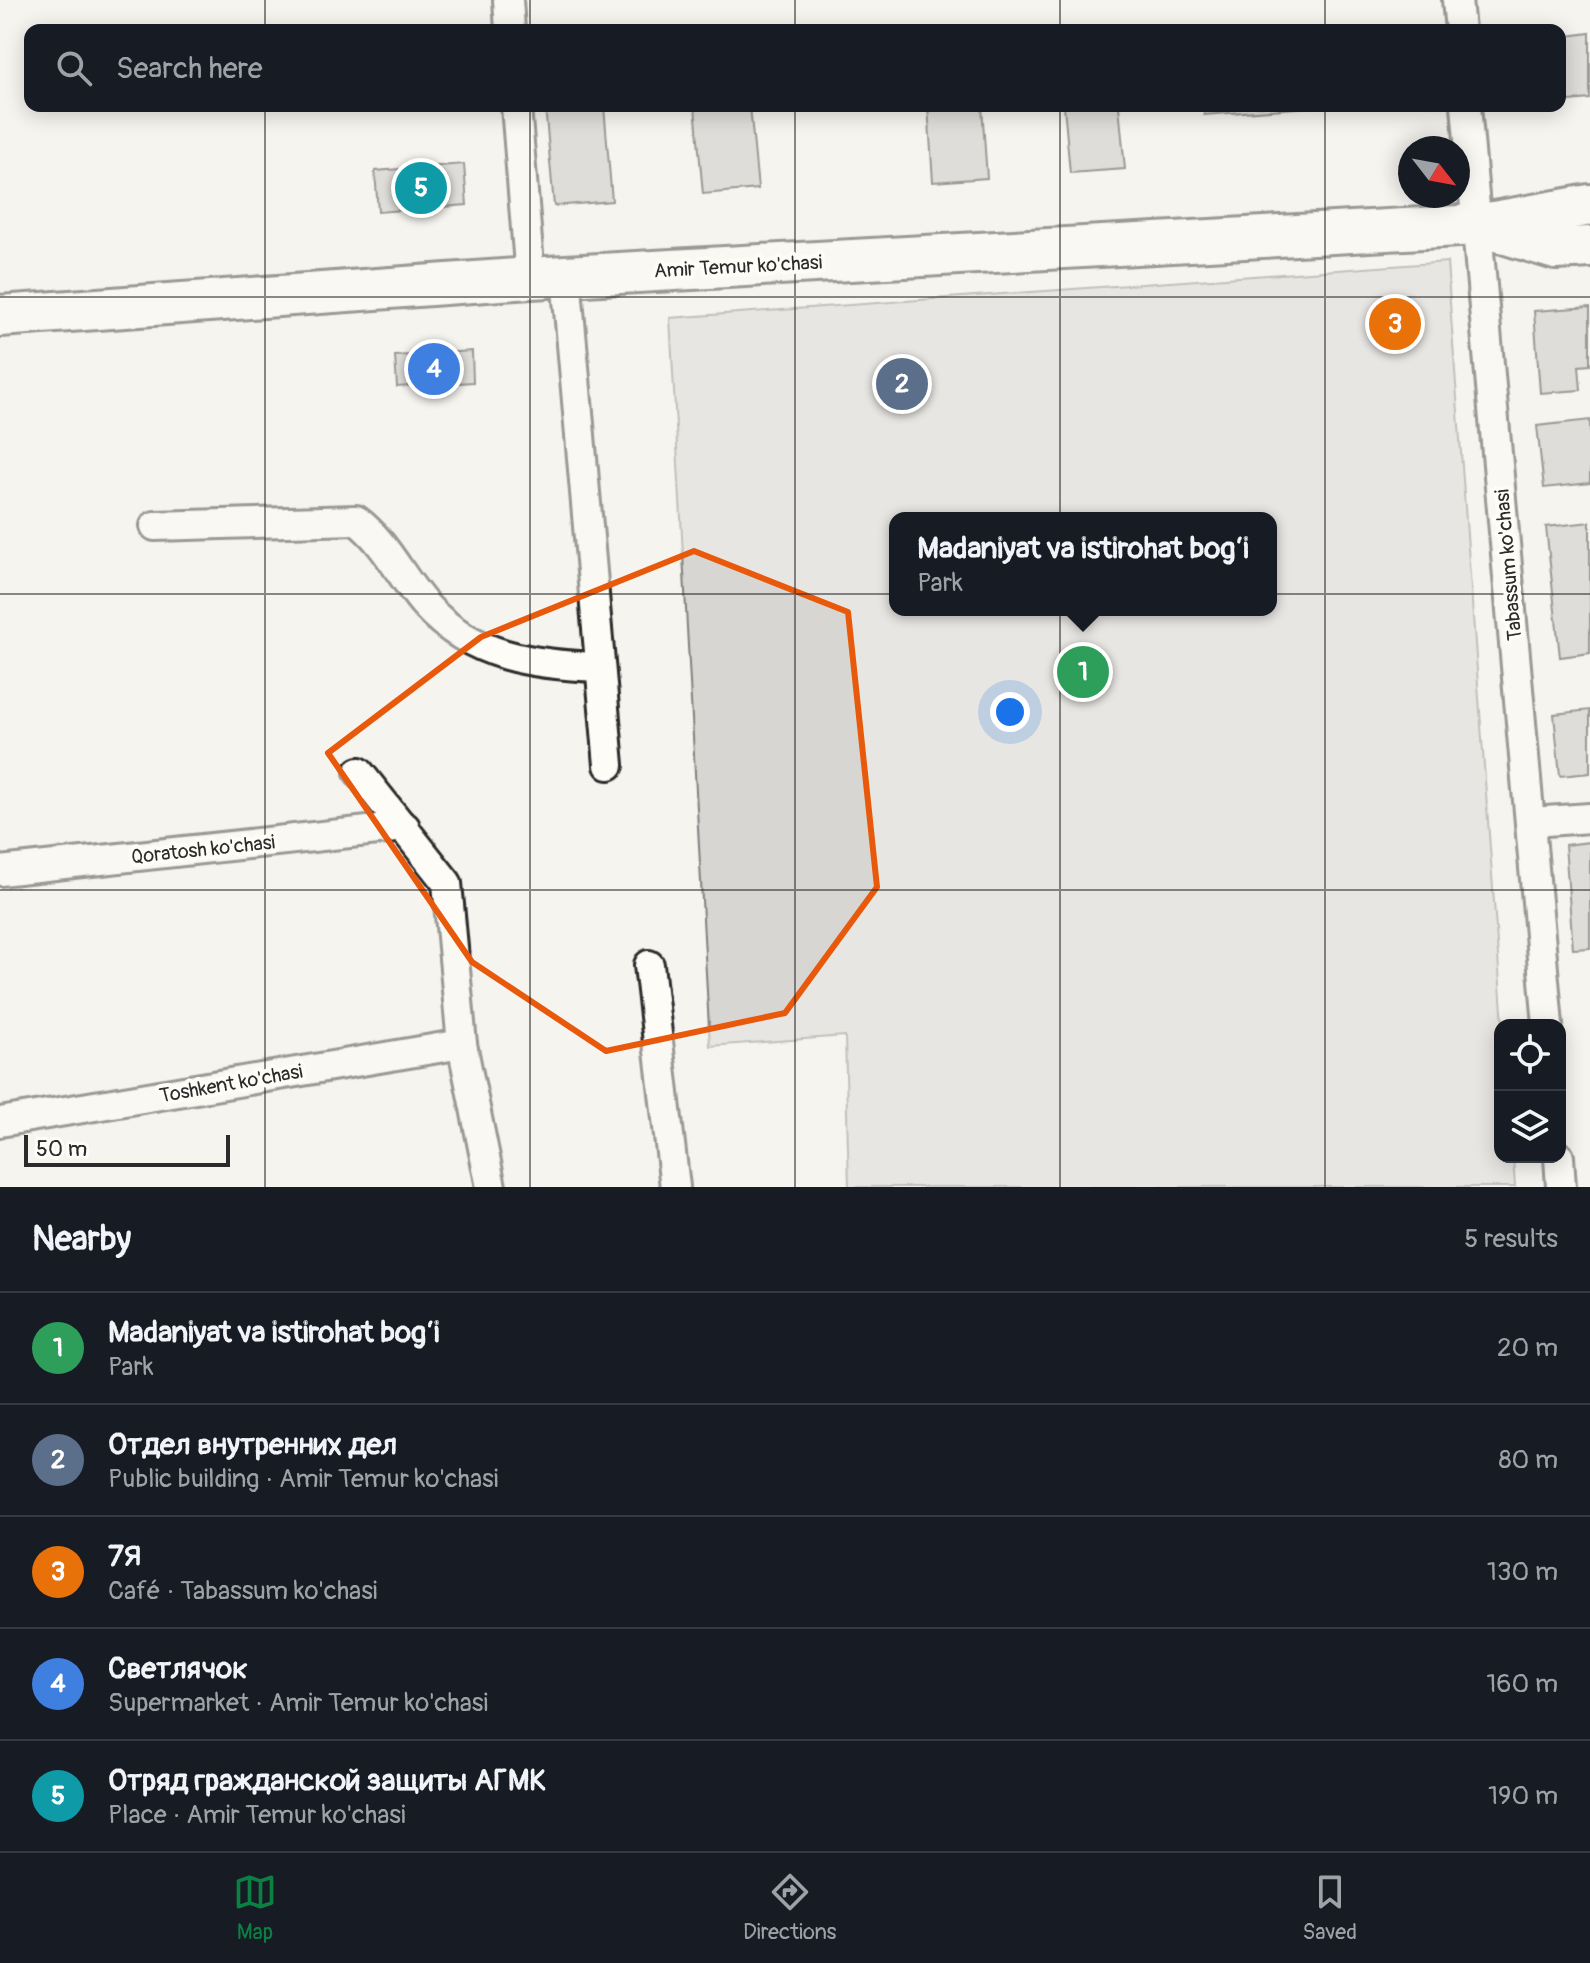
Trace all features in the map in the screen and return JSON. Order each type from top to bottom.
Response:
[{"type":"main road","name":"Amir Temur ko'chasi","points":[[0,316],[548,277],[1477,225],[1590,205]]},
{"type":"main road","name":"Amir Temur ko'chasi","points":[[1477,225],[1556,249],[1590,247]]},
{"type":"street","points":[[508,0],[510,24]]},
{"type":"street","points":[[1457,0],[1459,24]]},
{"type":"street","points":[[517,112],[548,277],[600,667],[609,765]]},
{"type":"street","name":"Tabassum ko'chasi","points":[[1467,112],[1547,1019]]},
{"type":"street","points":[[155,526],[356,520],[371,531],[427,607],[468,639],[503,656],[540,665],[600,667]]},
{"type":"street","points":[[359,772],[447,883],[462,1044],[491,1187]]},
{"type":"street","points":[[1531,822],[1590,818]]},
{"type":"street","name":"Qoratosh ko'chasi","points":[[0,871],[405,827]]},
{"type":"street","points":[[649,965],[675,1187]]},
{"type":"street","name":"Toshkent ko'chasi","points":[[0,1122],[462,1044]]},
{"type":"street","points":[[1559,1163],[1561,1187]]},
{"type":"highlighted area","points":[[694,551],[848,612],[877,887],[785,1013],[606,1051],[472,962],[328,753],[481,637]]},
{"type":"shaded area","points":[[1447,262],[1503,1019],[1494,1019],[1494,1163],[1513,1163],[1515,1187],[849,1187],[845,1036],[710,1046],[670,318]]},
{"type":"building","points":[[1590,33],[1590,99],[1566,101],[1566,36]]},
{"type":"building","points":[[546,112],[605,112],[612,201],[554,206]]},
{"type":"building","points":[[696,112],[751,112],[758,189],[703,194]]},
{"type":"building","points":[[928,112],[982,112],[987,178],[933,182]]},
{"type":"building","points":[[1065,112],[1120,112],[1125,169],[1070,173]]},
{"type":"building","points":[[1204,112],[1243,112],[1204,115]]},
{"type":"building","points":[[464,164],[467,205],[378,212],[375,171]]},
{"type":"building","points":[[1590,307],[1590,365],[1579,366],[1581,390],[1540,393],[1534,311]]},
{"type":"building","points":[[472,351],[473,382],[397,387],[395,356]]},
{"type":"building","points":[[1590,420],[1590,483],[1544,488],[1537,426]]},
{"type":"building","points":[[1590,522],[1590,653],[1560,657],[1546,527]]},
{"type":"building","points":[[1590,710],[1590,773],[1560,776],[1554,714]]},
{"type":"building","points":[[1590,842],[1590,948],[1573,949],[1565,845]]},
{"type":"place","name":"Отряд гражданской защиты АГМК","points":[[421,188]]},
{"type":"place","name":"7Я","points":[[1395,324]]},
{"type":"place","name":"Светлячок","points":[[434,369]]},
{"type":"place","name":"Отдел внутренних дел","points":[[902,384]]},
{"type":"place","name":"Madaniyat va istirohat bog‘i","points":[[1083,672]]}]
